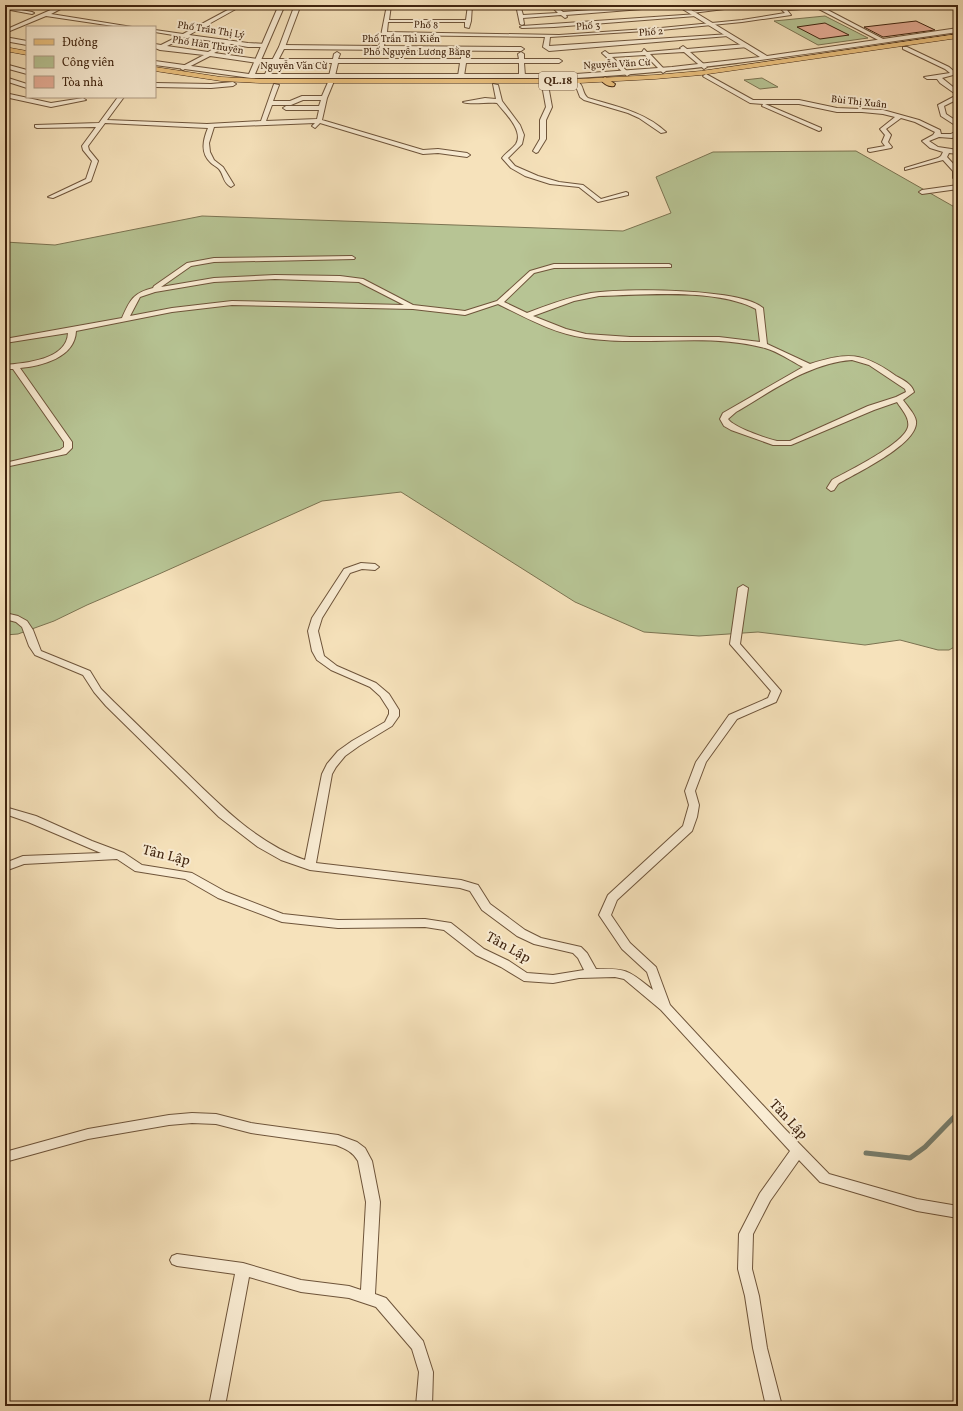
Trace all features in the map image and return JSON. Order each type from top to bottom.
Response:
[{"type":"main road","name":"Nguyễn Văn Cừ","points":[[156,69],[220,79],[260,81],[331,80],[608,82],[701,72],[958,36]]},
{"type":"main road","name":"Nguyễn Văn Cừ","points":[[156,74],[233,84],[276,85],[331,80],[545,85],[578,84],[706,76],[958,40]]},
{"type":"main road","points":[[6,49],[26,48]]},
{"type":"main road","points":[[6,49],[26,54]]},
{"type":"street","points":[[5,32],[66,5]]},
{"type":"street","points":[[156,50],[240,5],[365,5]]},
{"type":"street","points":[[251,76],[281,5]]},
{"type":"street","points":[[381,48],[389,5]]},
{"type":"street","points":[[461,76],[465,61],[463,48],[469,21],[470,5]]},
{"type":"street","points":[[518,5],[522,27],[522,76]]},
{"type":"street","points":[[552,5],[626,74]]},
{"type":"street","points":[[597,5],[616,21],[663,71]]},
{"type":"street","points":[[521,17],[604,12],[637,7],[680,5],[766,58]]},
{"type":"street","points":[[522,27],[574,25],[650,19],[755,5]]},
{"type":"street","points":[[267,76],[282,47],[298,6]]},
{"type":"street","points":[[637,7],[704,67]]},
{"type":"street","name":"Phố 3","points":[[466,35],[548,37],[626,32],[711,24],[789,14],[783,9],[818,7],[884,41]]},
{"type":"street","points":[[5,8],[32,13]]},
{"type":"street","points":[[19,18],[38,10]]},
{"type":"street","points":[[44,14],[124,26]]},
{"type":"street","points":[[80,24],[87,20]]},
{"type":"street","points":[[386,21],[469,21]]},
{"type":"street","points":[[18,26],[26,27]]},
{"type":"street","name":"Nguyễn Văn Cừ","points":[[156,63],[182,68],[251,76],[331,80],[461,76],[576,76],[626,74],[704,67],[958,30]]},
{"type":"street","name":"Phố Trần Thị Lý","points":[[156,31],[231,42],[264,45]]},
{"type":"street","name":"Phố 8","points":[[385,33],[466,35]]},
{"type":"street","name":"Phố 2","points":[[548,37],[546,42],[547,48],[728,35]]},
{"type":"street","points":[[5,39],[26,43]]},
{"type":"street","points":[[182,68],[231,42]]},
{"type":"street","name":"Phố Hàn Thuyên","points":[[156,46],[257,61],[275,60]]},
{"type":"street","points":[[608,56],[746,46]]},
{"type":"street","name":"Phố Trần Thì Kiến","points":[[282,47],[521,49]]},
{"type":"street","points":[[313,128],[319,122],[324,98],[331,80],[338,47]]},
{"type":"street","points":[[905,48],[947,68],[954,74],[939,77],[927,77]]},
{"type":"street","points":[[827,49],[835,53]]},
{"type":"street","name":"Phố Nguyễn Lương Bằng","points":[[275,60],[559,61]]},
{"type":"street","points":[[5,66],[26,72]]},
{"type":"street","name":"Bùi Thị Xuân","points":[[706,76],[748,100],[759,103],[799,102],[838,110],[862,110],[899,117],[929,126],[938,131],[936,136]]},
{"type":"street","points":[[939,77],[942,82],[958,95],[941,106],[943,115],[958,125]]},
{"type":"street","points":[[5,79],[26,86]]},
{"type":"street","points":[[156,85],[211,86],[233,84]]},
{"type":"street","points":[[495,84],[499,101],[517,125],[521,135],[519,144],[505,158],[514,168],[548,182],[582,186],[596,200],[600,201],[626,194]]},
{"type":"street","points":[[578,84],[583,97],[586,99],[630,112],[641,117],[663,132]]},
{"type":"street","points":[[263,122],[276,85]]},
{"type":"street","points":[[536,151],[543,139],[543,120],[549,107],[545,85]]},
{"type":"street","points":[[5,95],[51,105],[83,100]]},
{"type":"street","points":[[51,197],[86,182],[91,177],[95,161],[86,150],[85,146],[120,98]]},
{"type":"street","points":[[270,103],[291,103],[302,98],[324,98]]},
{"type":"street","points":[[466,102],[485,100],[499,101]]},
{"type":"street","points":[[759,103],[819,129]]},
{"type":"street","points":[[286,108],[322,108]]},
{"type":"street","points":[[870,150],[889,147],[885,142],[888,135],[883,129],[899,117]]},
{"type":"street","points":[[37,126],[101,123],[212,126],[263,122],[319,122],[423,152],[438,151],[467,155]]},
{"type":"street","points":[[212,126],[207,137],[206,149],[211,160],[221,169],[224,177],[231,185]]},
{"type":"street","points":[[958,132],[952,136],[936,136],[925,141],[945,154],[956,170],[957,172],[955,177],[958,179]]},
{"type":"street","points":[[907,169],[945,154],[958,152]]},
{"type":"street","points":[[922,192],[958,187]]},
{"type":"street","points":[[153,290],[189,264],[214,260],[352,258]]},
{"type":"street","points":[[5,340],[72,330],[172,310],[232,303],[413,307],[465,313],[499,302],[532,272],[554,266],[669,266]]},
{"type":"street","points":[[125,319],[133,302],[138,296],[153,290],[214,280],[275,277],[340,278],[361,280],[413,307]]},
{"type":"street","points":[[529,316],[568,300],[599,294],[699,294],[754,304],[759,308],[764,346]]},
{"type":"street","points":[[499,302],[566,332],[584,336],[625,340],[718,340],[747,342],[764,346],[809,367]]},
{"type":"street","points":[[5,367],[44,360],[58,354],[71,339],[72,330]]},
{"type":"street","points":[[853,356],[865,359],[875,364],[909,388],[910,392],[899,399],[871,408],[791,443],[776,443],[734,428],[727,424],[724,419],[726,415],[733,410],[809,367],[842,357],[853,356]]},
{"type":"street","points":[[5,465],[63,452],[68,448],[68,442],[15,366]]},
{"type":"street","points":[[831,488],[835,482],[897,446],[910,434],[912,419],[899,399]]},
{"type":"street","points":[[310,866],[327,774],[330,766],[336,757],[347,749],[391,722],[394,714],[394,710],[379,690],[365,681],[334,668],[320,658],[317,652],[313,631],[317,618],[347,571],[361,566],[375,567]]},
{"type":"street","points":[[665,1007],[652,970],[626,946],[606,915],[612,898],[688,828],[694,805],[690,791],[702,762],[733,717],[772,700],[776,691],[735,644],[742,588]]},
{"type":"street","points":[[5,616],[23,623],[28,629],[35,649],[38,653],[87,673],[97,690],[110,704],[223,815],[262,844],[285,857],[310,866],[471,886],[478,893],[486,907],[521,933],[538,941],[577,950],[583,956],[592,974]]},
{"type":"street","name":"Tân Lập","points":[[5,810],[32,819],[88,844],[120,856],[139,868],[188,876],[222,894],[282,918],[338,924],[425,923],[447,926],[480,952],[504,964],[524,977],[553,979],[579,974],[615,973],[628,976],[665,1007],[797,1152],[825,1178],[917,1205],[958,1212]]},
{"type":"street","points":[[5,867],[23,860],[120,856]]},
{"type":"street","points":[[5,1157],[88,1134],[169,1120],[192,1118],[216,1119],[252,1128],[338,1140],[352,1146],[360,1152],[365,1161],[373,1202],[368,1298]]},
{"type":"street","points":[[774,1406],[760,1348],[752,1296],[745,1269],[746,1234],[765,1197],[797,1152]]},
{"type":"street","points":[[177,1260],[242,1269],[302,1286],[349,1292],[381,1302],[418,1346],[426,1372],[424,1406]]},
{"type":"street","points":[[217,1406],[242,1269]]},
{"type":"green space","points":[[825,16],[868,38],[818,45],[774,21]]},
{"type":"green space","points":[[762,78],[778,87],[760,89],[744,80]]},
{"type":"green space","points":[[856,151],[958,209],[958,645],[949,650],[938,650],[900,640],[865,645],[758,632],[699,636],[644,632],[575,602],[401,492],[322,501],[54,621],[18,634],[5,635],[5,242],[55,245],[202,216],[623,231],[671,213],[656,177],[713,152]]},
{"type":"building","points":[[916,21],[935,30],[883,37],[864,27]]},
{"type":"building","points":[[825,23],[849,35],[820,39],[797,27]]},
{"type":"waterway","points":[[866,1153],[910,1158],[925,1147],[958,1113]]}]
